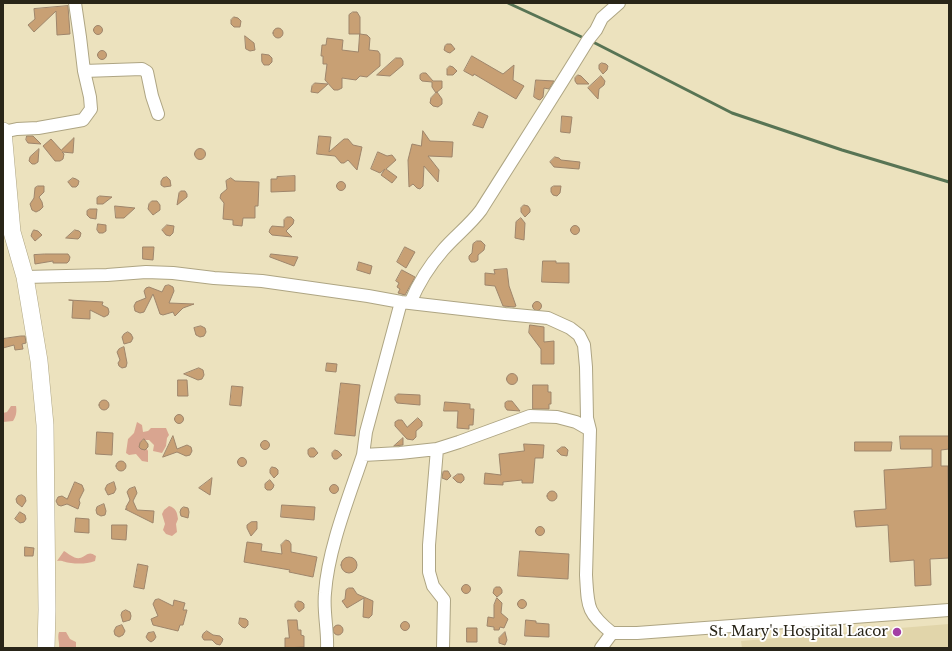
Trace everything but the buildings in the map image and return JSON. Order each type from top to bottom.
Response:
[{"type":"street","points":[[46,648],[45,425],[39,361],[25,277],[8,231],[3,132],[17,129],[38,128],[83,120],[91,109],[84,71],[75,3]]},
{"type":"street","points":[[327,648],[324,594],[333,547],[363,455],[366,432],[406,303],[443,250],[481,210],[588,40],[596,30],[602,18],[619,3]]},
{"type":"street","points":[[84,71],[145,70],[147,72],[152,96],[158,114]]},
{"type":"street","points":[[25,277],[107,276],[146,272],[173,273],[214,278],[262,281],[312,287],[406,303],[548,318],[570,328],[579,335],[584,345],[587,418],[590,430],[586,567],[587,596],[588,606],[594,616],[612,633],[637,633],[949,610]]},
{"type":"street","points":[[363,455],[400,453],[437,448],[459,442],[530,416],[557,416],[576,422],[590,430]]},
{"type":"street","points":[[437,448],[429,572],[434,586],[444,600],[443,648]]},
{"type":"street","points":[[601,648],[612,633]]},
{"type":"shaded area","points":[[11,406],[16,406],[16,416],[13,421],[3,422],[3,413],[7,412]]},
{"type":"shaded area","points":[[137,422],[142,425],[143,432],[148,431],[151,428],[166,428],[169,435],[162,453],[153,451],[154,445],[149,440],[142,440],[148,451],[148,462],[142,461],[136,454],[129,455],[126,453],[128,439],[134,433]]},
{"type":"shaded area","points":[[169,506],[176,511],[178,519],[176,524],[177,532],[172,536],[166,534],[163,530],[165,524],[162,514]]},
{"type":"shaded area","points":[[64,551],[76,558],[93,554],[96,556],[95,561],[80,564],[57,561]]},
{"type":"shaded area","name":"St. Mary's Hospital Lacor","points":[[949,624],[949,648],[742,648],[741,641]]},
{"type":"shaded area","points":[[59,632],[66,632],[70,639],[76,642],[76,648],[59,648]]},
{"type":"waterway","points":[[508,3],[586,39]]},
{"type":"waterway","points":[[591,41],[732,113],[842,150],[949,182]]},
{"type":"place","name":"St. Mary's Hospital Lacor","points":[[897,632]]}]
